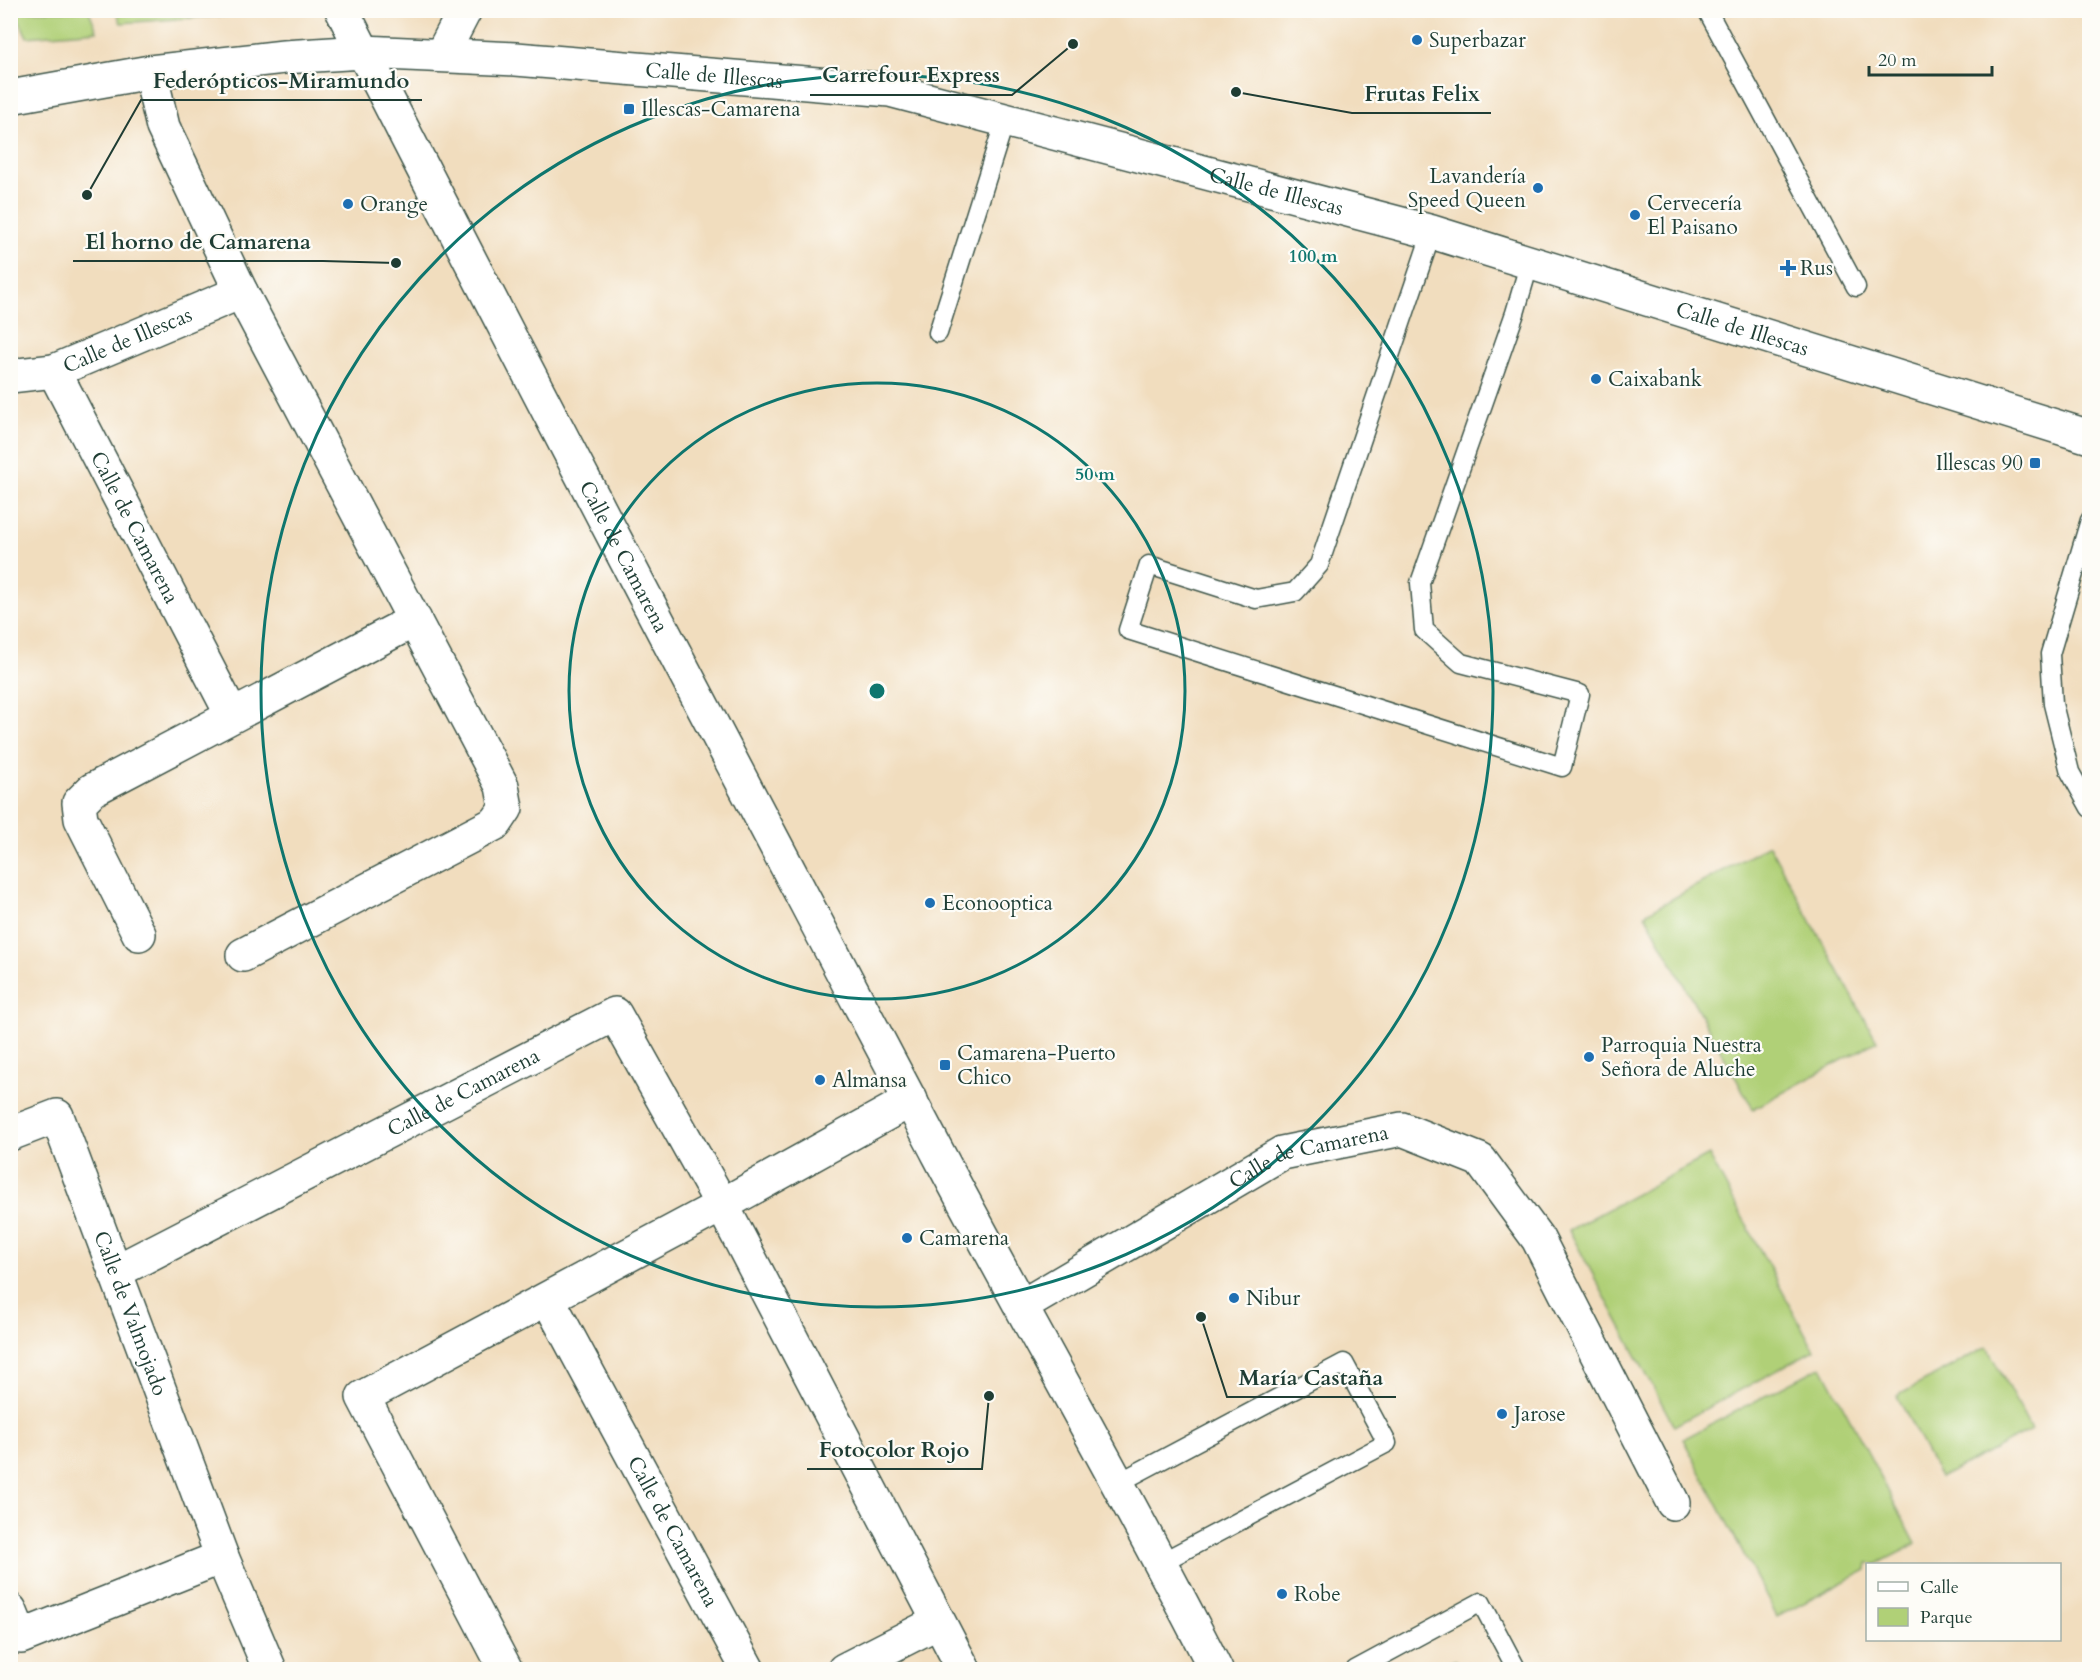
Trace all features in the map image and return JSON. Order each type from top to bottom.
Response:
[{"type":"street","name":"Calle de Camarena","points":[[342,10],[609,530],[911,1100],[1162,1562],[1216,1670]]},
{"type":"street","points":[[442,54],[465,10]]},
{"type":"street","name":"Calle de Illescas","points":[[10,97],[150,72],[284,57],[363,52],[442,54],[890,90],[1432,232],[1529,265],[2090,436]]},
{"type":"street","points":[[150,72],[163,127],[241,292],[502,786],[506,808],[496,823],[243,955]]},
{"type":"street","name":"Calle de Illescas","points":[[10,376],[54,371],[241,292]]},
{"type":"street","name":"Calle de Camarena","points":[[54,371],[232,715]]},
{"type":"street","points":[[139,934],[81,819],[79,803],[92,790],[414,620]]},
{"type":"street","name":"Calle de Camarena","points":[[115,1272],[615,1014],[722,1205],[963,1670]]},
{"type":"street","points":[[506,1670],[363,1397],[722,1205],[911,1100]]},
{"type":"street","name":"Calle de Valmojado","points":[[10,1134],[57,1116],[222,1557],[270,1670]]},
{"type":"street","name":"Calle de Camarena","points":[[1022,1306],[1282,1153],[1402,1129],[1480,1160],[1538,1239],[1673,1503]]},
{"type":"street","name":"Calle de Camarena","points":[[548,1299],[748,1670]]},
{"type":"street","points":[[10,1610],[21,1637],[222,1557]]},
{"type":"street","points":[[844,1670],[938,1622]]},
{"type":"lane","points":[[1707,10],[1856,287]]},
{"type":"lane","points":[[938,333],[1005,120]]},
{"type":"lane","points":[[1432,232],[1319,565],[1295,592],[1256,599],[1149,565],[1128,630],[1562,767],[1580,694],[1461,663],[1424,630],[1420,583],[1515,313],[1529,265]]},
{"type":"lane","points":[[2090,520],[2050,654],[2053,704],[2070,772],[2090,808]]},
{"type":"lane","points":[[1118,1482],[1344,1362],[1387,1443],[1162,1562]]},
{"type":"lane","points":[[1355,1670],[1481,1602],[1517,1670]]},
{"type":"green space","points":[[15,11],[89,11],[97,31],[27,37]]},
{"type":"green space","points":[[116,11],[259,11],[260,13],[121,23]]},
{"type":"green space","points":[[1769,845],[1877,1041],[1753,1109],[1645,914]]},
{"type":"green space","points":[[1709,1155],[1814,1350],[1674,1426],[1569,1230]]},
{"type":"green space","points":[[1987,1347],[2031,1430],[1940,1478],[1897,1396]]},
{"type":"green space","points":[[1822,1366],[1916,1544],[1879,1563],[1866,1563],[1866,1571],[1777,1617],[1683,1439]]},
{"type":"green space","points":[[1455,1659],[1461,1669],[1434,1669]]},
{"type":"place","name":"Superbazar","points":[[1417,40]]},
{"type":"place","name":"Carrefour Express","points":[[1073,44]]},
{"type":"place","name":"Frutas Felix","points":[[1236,92]]},
{"type":"place","name":"Illescas-Camarena","points":[[629,109]]},
{"type":"place","name":"Lavandería Speed Queen","points":[[1538,188]]},
{"type":"place","name":"Federópticos-Miramundo","points":[[87,195]]},
{"type":"place","name":"Orange","points":[[348,204]]},
{"type":"place","name":"Cervecería El Paisano","points":[[1635,215]]},
{"type":"place","name":"El horno de Camarena","points":[[396,263]]},
{"type":"place","name":"Rus","points":[[1788,268]]},
{"type":"place","name":"Caixabank","points":[[1596,379]]},
{"type":"place","name":"Illescas 90","points":[[2035,463]]},
{"type":"place","name":"Econooptica","points":[[930,903]]},
{"type":"place","name":"Parroquia Nuestra Señora de Aluche","points":[[1589,1057]]},
{"type":"place","name":"Camarena-Puerto Chico","points":[[945,1065]]},
{"type":"place","name":"Almansa","points":[[820,1080]]},
{"type":"place","name":"Camarena","points":[[907,1238]]},
{"type":"place","name":"Nibur","points":[[1234,1298]]},
{"type":"place","name":"María Castaña","points":[[1201,1317]]},
{"type":"place","name":"Fotocolor Rojo","points":[[989,1396]]},
{"type":"place","name":"Jarose","points":[[1502,1414]]},
{"type":"place","name":"Robe","points":[[1282,1594]]}]
